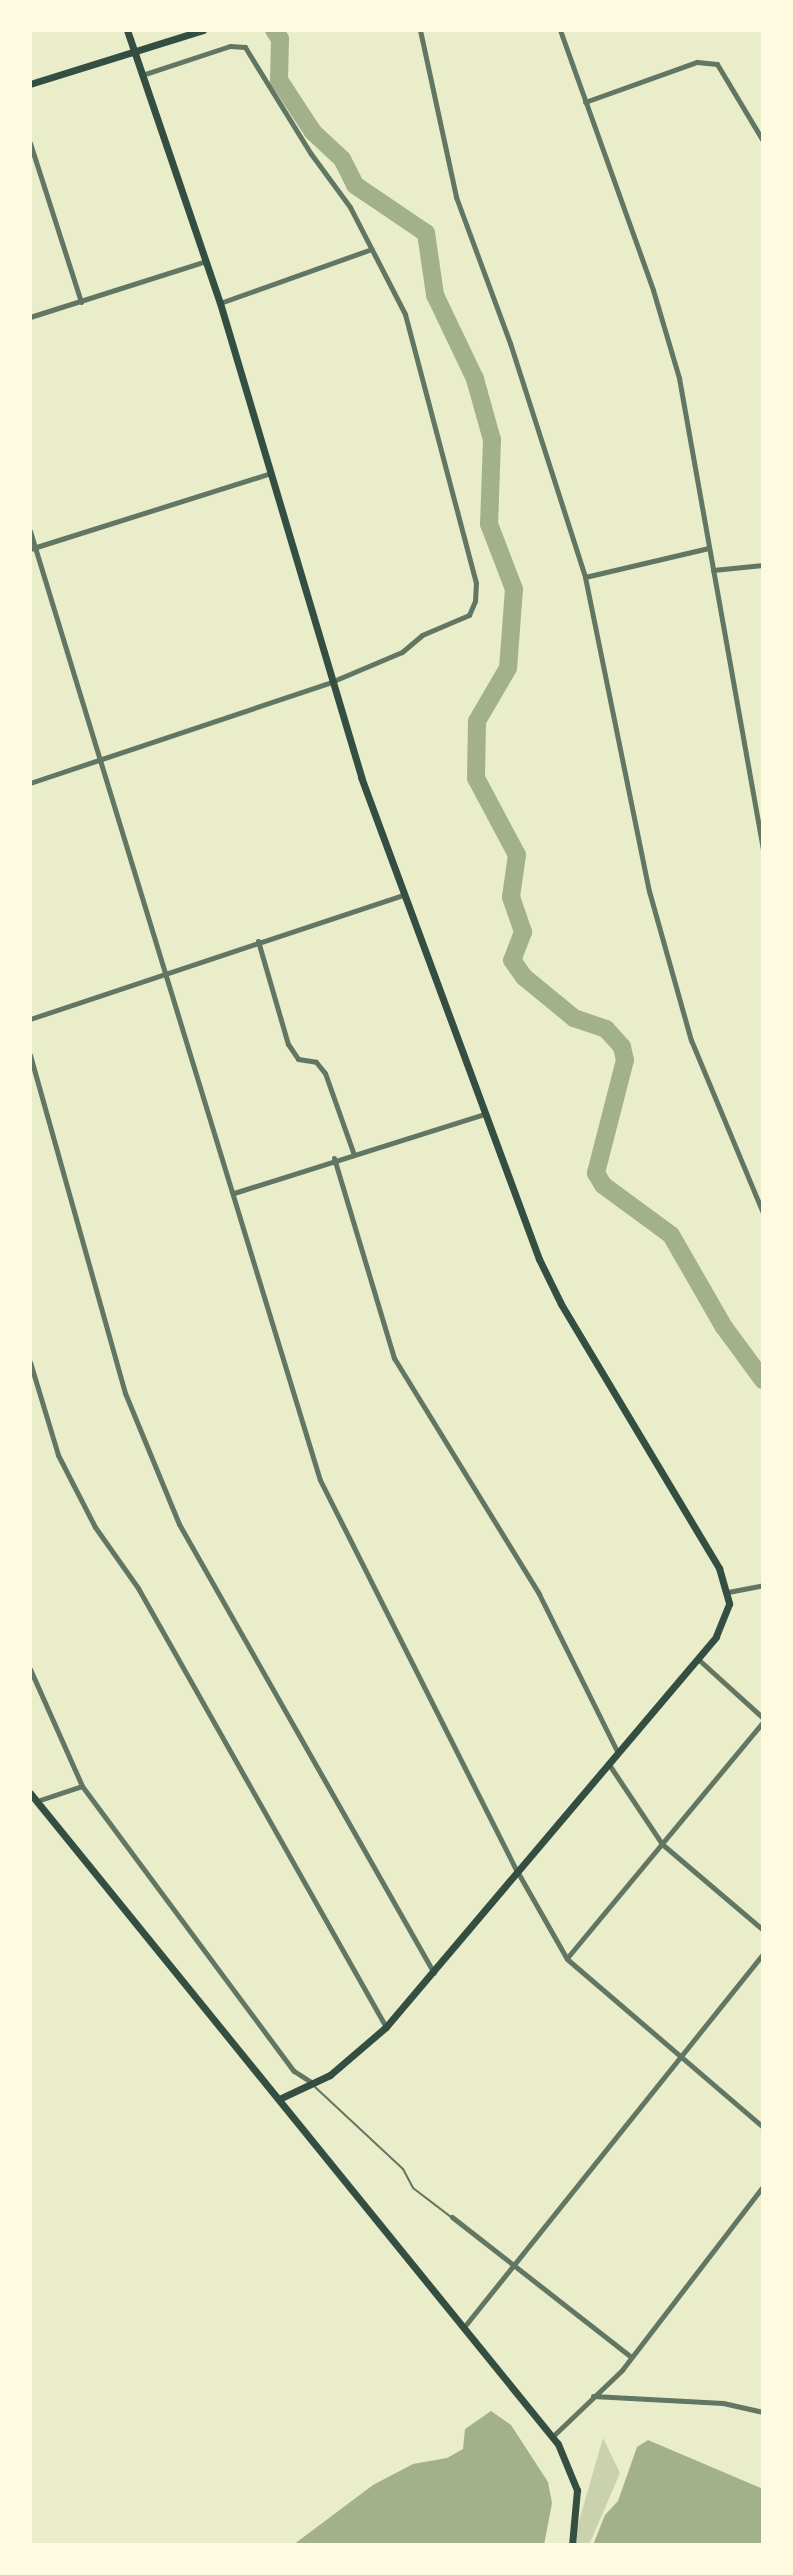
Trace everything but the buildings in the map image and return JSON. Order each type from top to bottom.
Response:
[{"type":"main road","points":[[127,30],[203,262],[220,303],[331,682],[402,895],[485,1114],[561,1304],[719,1568],[728,1592],[724,1623],[698,1659],[617,1751],[434,1973],[386,2027],[353,2058],[279,2099]]},
{"type":"main road","points":[[30,84],[203,30]]},
{"type":"main road","points":[[30,1793],[552,2437],[577,2490],[572,2545]]},
{"type":"street","points":[[420,30],[456,197],[510,343],[585,577],[649,891],[691,1040],[763,1213]]},
{"type":"street","points":[[560,30],[679,378],[763,851]]},
{"type":"street","points":[[30,783],[331,682],[402,652],[422,635],[469,615],[476,583],[420,364],[390,279],[350,207],[303,141],[245,47],[230,46],[142,75]]},
{"type":"street","points":[[585,102],[697,62],[717,64],[763,141]]},
{"type":"street","points":[[30,143],[81,302]]},
{"type":"street","points":[[220,303],[372,249]]},
{"type":"street","points":[[30,317],[203,262]]},
{"type":"street","points":[[33,548],[271,473]]},
{"type":"street","points":[[30,531],[320,1480],[517,1871],[567,1959],[678,2058],[763,2127]]},
{"type":"street","points":[[585,577],[709,548]]},
{"type":"street","points":[[713,570],[763,565]]},
{"type":"street","points":[[30,1019],[166,971],[402,895]]},
{"type":"street","points":[[258,941],[288,1044],[298,1059],[316,1062],[325,1073],[353,1152]]},
{"type":"street","points":[[30,1055],[125,1393],[179,1524],[434,1973]]},
{"type":"street","points":[[234,1193],[353,1152],[485,1114]]},
{"type":"street","points":[[334,1158],[394,1358],[539,1594],[617,1751]]},
{"type":"street","points":[[30,1362],[58,1455],[95,1527],[138,1588],[386,2027]]},
{"type":"street","points":[[728,1592],[763,1585]]},
{"type":"street","points":[[567,1959],[763,1720],[698,1659]]},
{"type":"street","points":[[30,1669],[82,1786],[294,2071],[311,2082]]},
{"type":"street","points":[[608,1762],[662,1844],[763,1930]]},
{"type":"street","points":[[37,1801],[82,1786]]},
{"type":"street","points":[[464,2327],[763,1954]]},
{"type":"street","points":[[552,2437],[631,2357],[763,2186]]},
{"type":"street","points":[[452,2217],[631,2357]]},
{"type":"street","points":[[592,2396],[723,2403],[763,2412]]},
{"type":"lane","points":[[311,2082],[403,2169],[413,2188],[452,2217]]},
{"type":"shaded area","points":[[491,2411],[511,2425],[548,2482],[552,2503],[544,2545],[293,2545],[373,2485],[413,2464],[447,2458],[463,2449],[465,2429]]},
{"type":"shaded area","points":[[603,2438],[620,2473],[589,2545],[572,2545]]},
{"type":"shaded area","points":[[648,2440],[763,2489],[763,2545],[593,2545],[605,2515],[618,2501],[637,2447]]},
{"type":"waterway","points":[[274,30],[280,39],[279,80],[313,132],[342,159],[355,185],[426,233],[435,295],[475,379],[492,440],[489,524],[514,589],[508,668],[477,721],[476,778],[517,855],[511,897],[523,932],[512,960],[524,977],[574,1018],[606,1029],[622,1047],[625,1060],[596,1173],[603,1185],[671,1235],[724,1327],[763,1380]]}]
